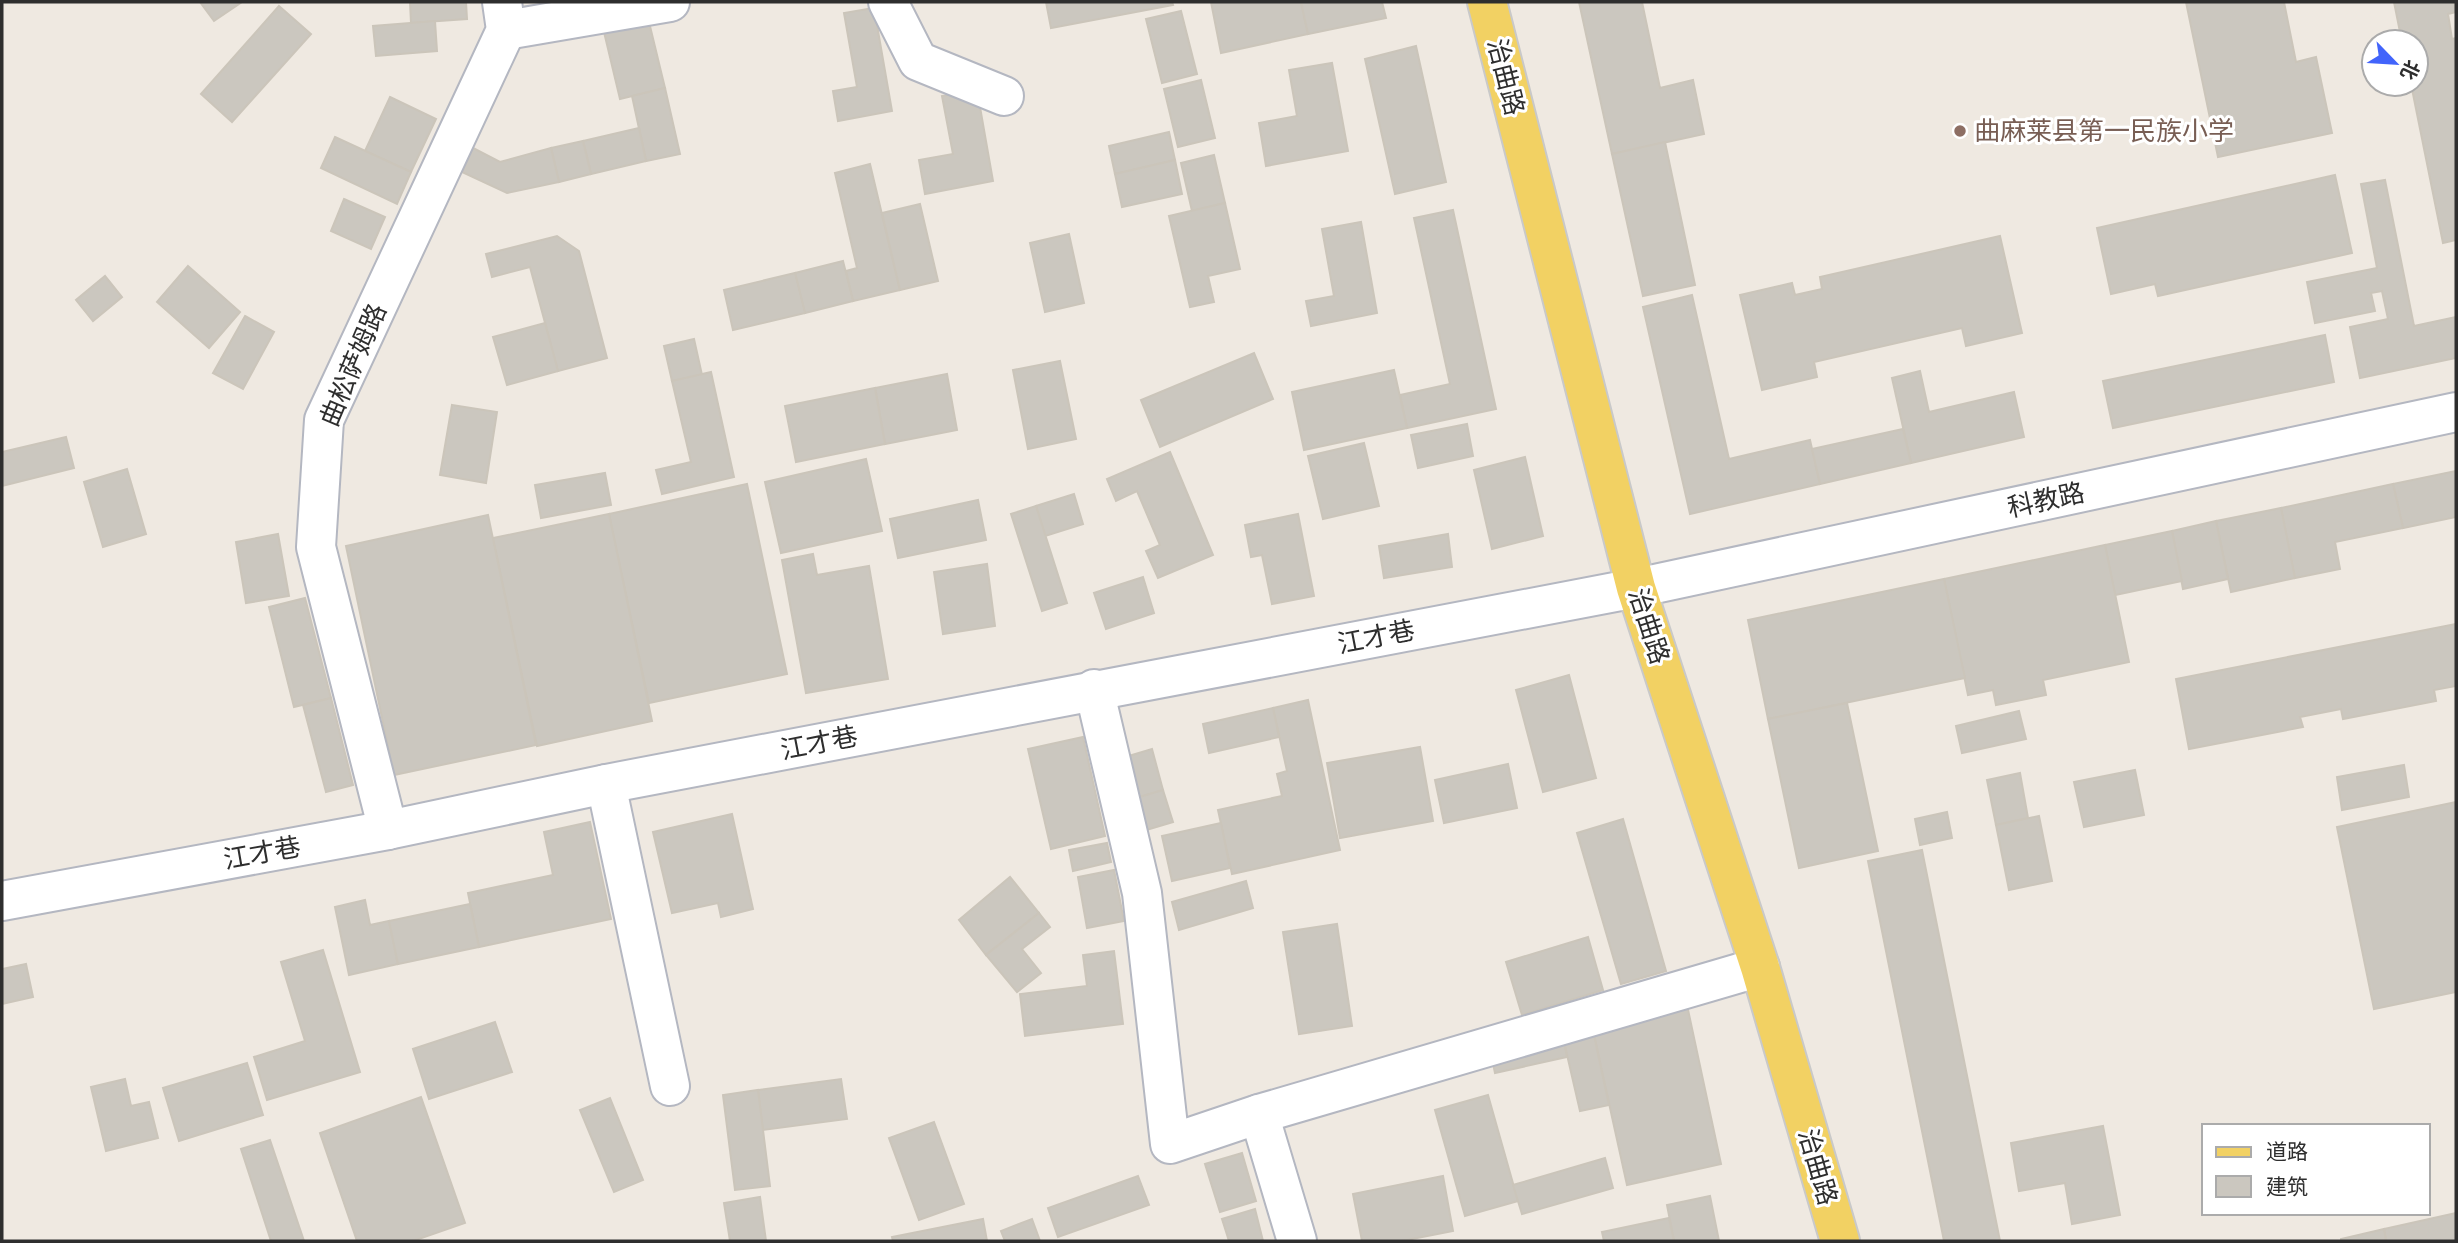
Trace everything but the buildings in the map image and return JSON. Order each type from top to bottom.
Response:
[{"type":"main road","name":"治曲路","points":[[1487,2],[1636,588],[1760,967],[1840,1241]]},
{"type":"street","points":[[504,16],[670,2]]},
{"type":"street","points":[[888,2],[918,61],[1004,96]]},
{"type":"street","name":"曲松萨姆路","points":[[388,830],[316,547],[324,420],[504,16]]},
{"type":"street","name":"科教路","points":[[1636,588],[2456,412]]},
{"type":"street","name":"江才巷","points":[[2,901],[388,830],[606,783],[1636,588]]},
{"type":"street","points":[[1094,689],[1142,893],[1170,1144],[1259,1114],[1760,967]]},
{"type":"street","points":[[606,783],[670,1086]]},
{"type":"street","points":[[1259,1114],[1297,1241]]},
{"type":"place","name":"曲麻莱县第一民族小学","points":[[1960,131]]}]
